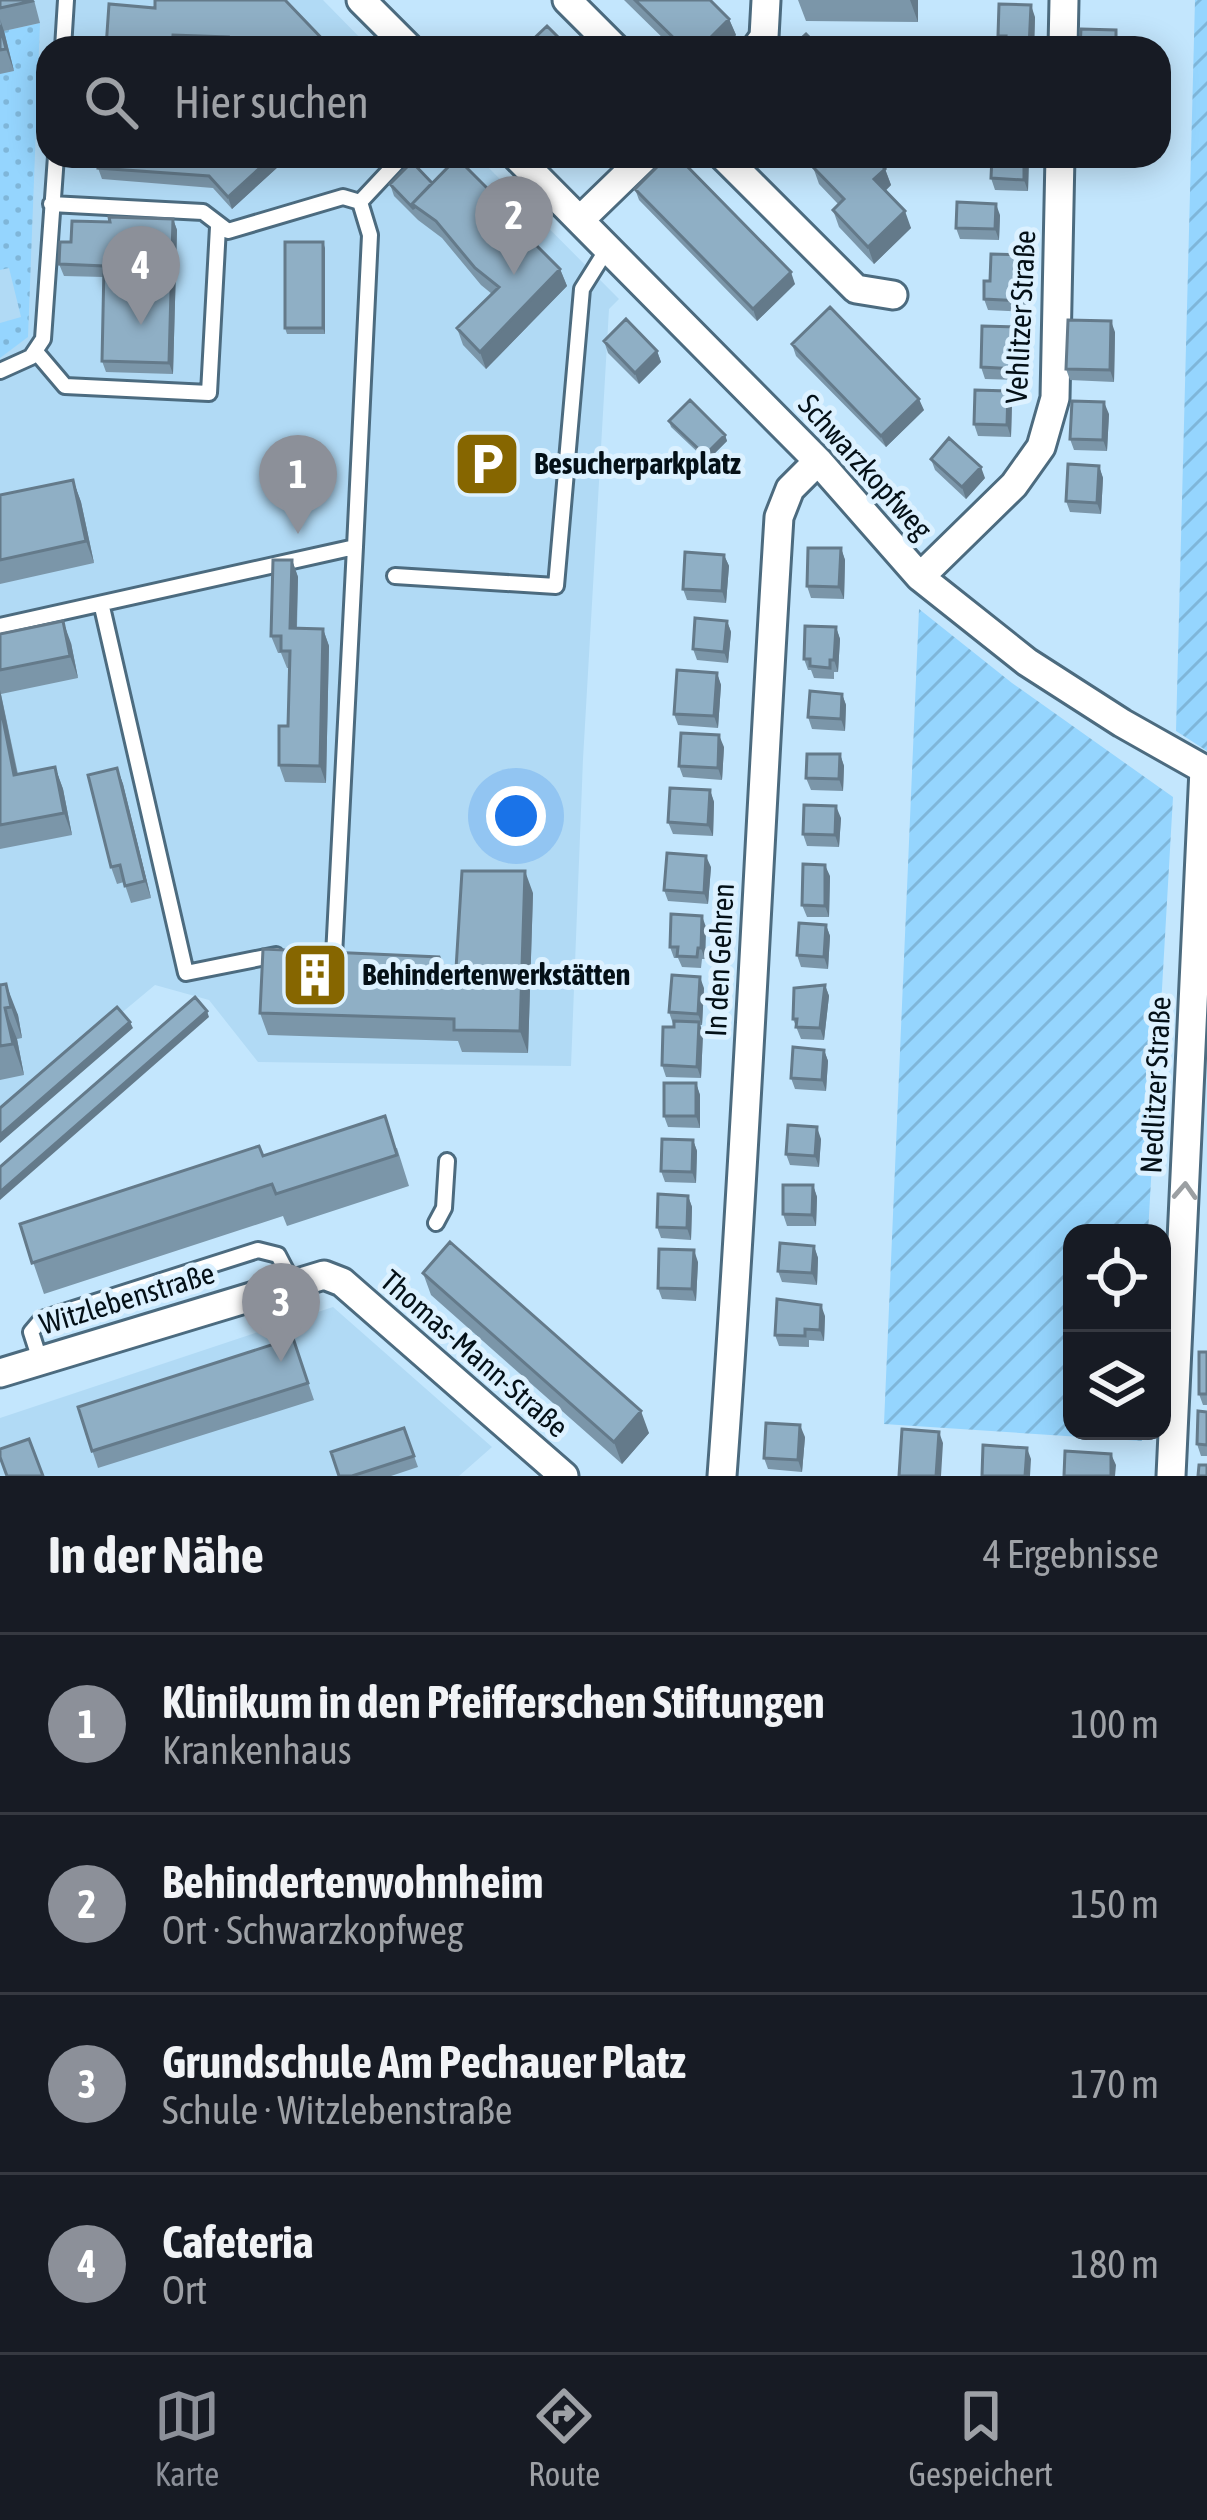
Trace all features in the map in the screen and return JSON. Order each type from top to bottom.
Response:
[{"type":"street","points":[[362,0],[397,36]]},
{"type":"street","points":[[567,0],[603,36]]},
{"type":"street","points":[[764,36],[766,0]]},
{"type":"street","points":[[1063,36],[1064,0]]},
{"type":"street","name":"Schwarzkopfweg","points":[[528,168],[818,461],[920,577],[1027,662],[1205,770]]},
{"type":"street","points":[[580,220],[634,168]]},
{"type":"street","points":[[735,168],[856,289],[893,296]]},
{"type":"street","name":"Vehlitzer Straße","points":[[920,577],[1014,484],[1041,447],[1055,398],[1060,168]]},
{"type":"street","name":"In den Gehren","points":[[722,1476],[742,1217],[760,803],[779,517],[790,489],[818,461]]},
{"type":"street","name":"Nedlitzer Straße","points":[[1171,1476],[1205,770]]},
{"type":"street","name":"Witzlebenstraße","points":[[0,1372],[317,1275],[342,1282]]},
{"type":"street","name":"Thomas-Mann-Straße","points":[[342,1282],[564,1476]]},
{"type":"lane","points":[[64,36],[66,0]]},
{"type":"lane","points":[[0,371],[37,352],[44,331],[55,168]]},
{"type":"lane","points":[[360,202],[392,168]]},
{"type":"lane","points":[[51,204],[202,212],[228,231],[343,197],[360,202]]},
{"type":"lane","points":[[311,956],[334,956],[370,235],[360,202]]},
{"type":"lane","points":[[37,352],[65,386],[209,393],[218,227]]},
{"type":"lane","points":[[395,576],[556,586],[582,290],[607,249]]},
{"type":"lane","points":[[0,626],[356,547]]},
{"type":"lane","points":[[102,607],[186,973],[266,955],[289,956]]},
{"type":"lane","points":[[436,1223],[444,1208],[447,1161]]},
{"type":"lane","points":[[40,1360],[32,1333],[42,1319],[258,1250],[278,1255],[292,1282]]},
{"type":"shaded area","points":[[0,0],[323,0],[358,36],[36,36],[36,168],[489,168],[619,299],[609,309],[571,1066],[258,1062],[209,1000],[155,985],[0,1114]]},
{"type":"shaded area","points":[[1195,0],[1207,0],[1207,751],[1176,731]]},
{"type":"shaded area","points":[[40,23],[28,337],[0,358],[0,323],[21,317],[9,268],[0,270],[4,31]]},
{"type":"shaded area","points":[[919,609],[1012,683],[1173,797],[1149,1224],[1063,1224],[1063,1436],[884,1424]]},
{"type":"shaded area","points":[[333,1307],[492,1447],[459,1476],[0,1476],[0,1418]]},
{"type":"building","points":[[0,0],[31,0],[32,1],[0,8]]},
{"type":"building","points":[[155,0],[285,0],[320,36],[107,36],[109,4],[155,8]]},
{"type":"building","points":[[635,0],[710,0],[729,19],[712,36],[672,36]]},
{"type":"building","points":[[999,4],[1031,5],[1030,36],[998,36]]},
{"type":"building","points":[[547,26],[557,36],[537,36]]},
{"type":"building","points":[[1081,29],[1116,30],[1116,36],[1081,36]]},
{"type":"building","points":[[98,168],[260,168],[228,197],[209,176]]},
{"type":"building","points":[[406,168],[418,168],[432,183],[412,204],[414,209],[390,184]]},
{"type":"building","points":[[447,168],[467,168],[512,213],[502,224],[514,235],[520,229],[560,269],[480,352],[457,328],[499,287],[475,268],[436,221],[412,204]]},
{"type":"building","points":[[656,168],[689,168],[791,272],[753,309],[635,189]]},
{"type":"building","points":[[814,168],[884,168],[874,179],[905,211],[868,247],[833,210],[844,199]]},
{"type":"building","points":[[991,168],[1024,168],[1024,180],[991,178]]},
{"type":"building","points":[[957,202],[996,204],[995,229],[956,228]]},
{"type":"building","points":[[109,217],[173,219],[169,363],[102,361],[104,266],[59,264],[60,242],[71,242],[72,221],[110,222]]},
{"type":"building","points":[[285,242],[323,242],[323,328],[285,328]]},
{"type":"building","points":[[991,254],[1027,255],[1025,301],[984,299]]},
{"type":"building","points":[[830,307],[919,399],[881,436],[792,344]]},
{"type":"building","points":[[626,319],[657,351],[635,373],[604,341]]},
{"type":"building","points":[[1068,320],[1111,321],[1110,370],[1066,369]]},
{"type":"building","points":[[982,326],[1018,327],[1017,369],[981,367]]},
{"type":"building","points":[[975,390],[1008,391],[1007,425],[974,424]]},
{"type":"building","points":[[690,400],[725,435],[705,455],[669,421]]},
{"type":"building","points":[[1072,401],[1104,402],[1103,440],[1070,439]]},
{"type":"building","points":[[949,438],[981,467],[962,487],[931,459]]},
{"type":"building","points":[[1068,464],[1099,466],[1097,503],[1066,501]]},
{"type":"building","points":[[73,480],[86,541],[0,560],[0,495]]},
{"type":"building","points":[[808,548],[841,548],[839,587],[807,586]]},
{"type":"building","points":[[685,552],[724,555],[722,591],[683,589]]},
{"type":"building","points":[[273,560],[292,560],[290,628],[323,629],[320,766],[279,765],[279,726],[288,726],[290,651],[281,651],[281,636],[271,636]]},
{"type":"building","points":[[695,618],[727,621],[724,652],[693,649]]},
{"type":"building","points":[[63,621],[70,656],[0,670],[0,634]]},
{"type":"building","points":[[805,626],[836,627],[830,668],[810,666],[810,659],[804,659]]},
{"type":"building","points":[[677,670],[717,673],[714,716],[674,714]]},
{"type":"building","points":[[810,691],[842,694],[841,719],[808,717]]},
{"type":"building","points":[[0,704],[14,775],[55,767],[64,813],[0,825]]},
{"type":"building","points":[[681,733],[719,735],[718,768],[679,766]]},
{"type":"building","points":[[807,754],[840,754],[839,779],[806,778]]},
{"type":"building","points":[[117,768],[145,881],[125,886],[120,865],[111,867],[88,775]]},
{"type":"building","points":[[670,788],[710,790],[708,825],[668,822]]},
{"type":"building","points":[[804,805],[836,806],[835,835],[803,834]]},
{"type":"building","points":[[667,853],[706,856],[704,893],[664,890]]},
{"type":"building","points":[[803,864],[825,865],[825,906],[802,905]]},
{"type":"building","name":"Behindertenwerkstätten","points":[[462,871],[525,871],[520,1031],[454,1030],[454,1019],[260,1013],[263,949],[439,957],[442,965],[456,969]]},
{"type":"building","points":[[671,914],[702,916],[697,957],[677,956],[678,947],[670,947]]},
{"type":"building","points":[[799,923],[826,925],[824,957],[797,955]]},
{"type":"building","points":[[672,975],[700,977],[698,1014],[669,1012]]},
{"type":"building","points":[[6,984],[11,1007],[5,1008],[13,1044],[0,1046],[0,985]]},
{"type":"building","points":[[825,985],[820,1028],[796,1027],[794,988]]},
{"type":"building","points":[[195,997],[207,1011],[0,1192],[0,1167]]},
{"type":"building","points":[[117,1007],[130,1022],[0,1135],[0,1108]]},
{"type":"building","points":[[674,1021],[699,1022],[697,1067],[662,1065],[663,1027],[674,1027]]},
{"type":"building","points":[[793,1047],[824,1050],[822,1080],[791,1078]]},
{"type":"building","points":[[664,1083],[696,1083],[696,1116],[664,1116]]},
{"type":"building","points":[[385,1116],[397,1155],[276,1194],[272,1184],[32,1263],[20,1224],[259,1146],[263,1156]]},
{"type":"building","points":[[788,1125],[817,1127],[815,1156],[786,1154]]},
{"type":"building","points":[[662,1139],[693,1140],[692,1172],[661,1171]]},
{"type":"building","points":[[783,1185],[813,1185],[812,1215],[783,1214]]},
{"type":"building","points":[[658,1194],[688,1196],[687,1228],[657,1227]]},
{"type":"building","points":[[450,1242],[641,1411],[614,1442],[423,1273]]},
{"type":"building","points":[[780,1243],[814,1246],[812,1273],[778,1271]]},
{"type":"building","points":[[659,1249],[694,1250],[692,1289],[658,1288]]},
{"type":"building","points":[[777,1299],[821,1305],[820,1330],[805,1329],[805,1336],[775,1335]]},
{"type":"building","points":[[293,1338],[308,1383],[92,1451],[78,1407]]},
{"type":"building","points":[[1199,1352],[1207,1352],[1207,1394],[1199,1394]]},
{"type":"building","points":[[1198,1411],[1207,1412],[1207,1445],[1197,1444]]},
{"type":"building","points":[[766,1423],[800,1425],[798,1460],[764,1458]]},
{"type":"building","points":[[404,1428],[414,1456],[339,1476],[331,1452]]},
{"type":"building","points":[[902,1429],[939,1432],[936,1476],[899,1476]]},
{"type":"building","points":[[29,1439],[43,1476],[7,1476],[0,1449]]},
{"type":"building","points":[[983,1445],[1027,1448],[1025,1476],[982,1476]]},
{"type":"building","points":[[1065,1451],[1111,1454],[1111,1476],[1064,1476]]},
{"type":"building","points":[[1199,1465],[1207,1465],[1207,1476],[1198,1476]]},
{"type":"place","name":"Behindertenwohnheim","points":[[514,275]]},
{"type":"place","name":"Cafeteria","points":[[141,325]]},
{"type":"place","name":"Besucherparkplatz","points":[[487,464]]},
{"type":"place","name":"Klinikum in den Pfeifferschen Stiftungen","points":[[298,534]]},
{"type":"place","name":"Behindertenwerkstätten","points":[[315,975]]},
{"type":"place","name":"Grundschule Am Pechauer Platz","points":[[281,1362]]}]
